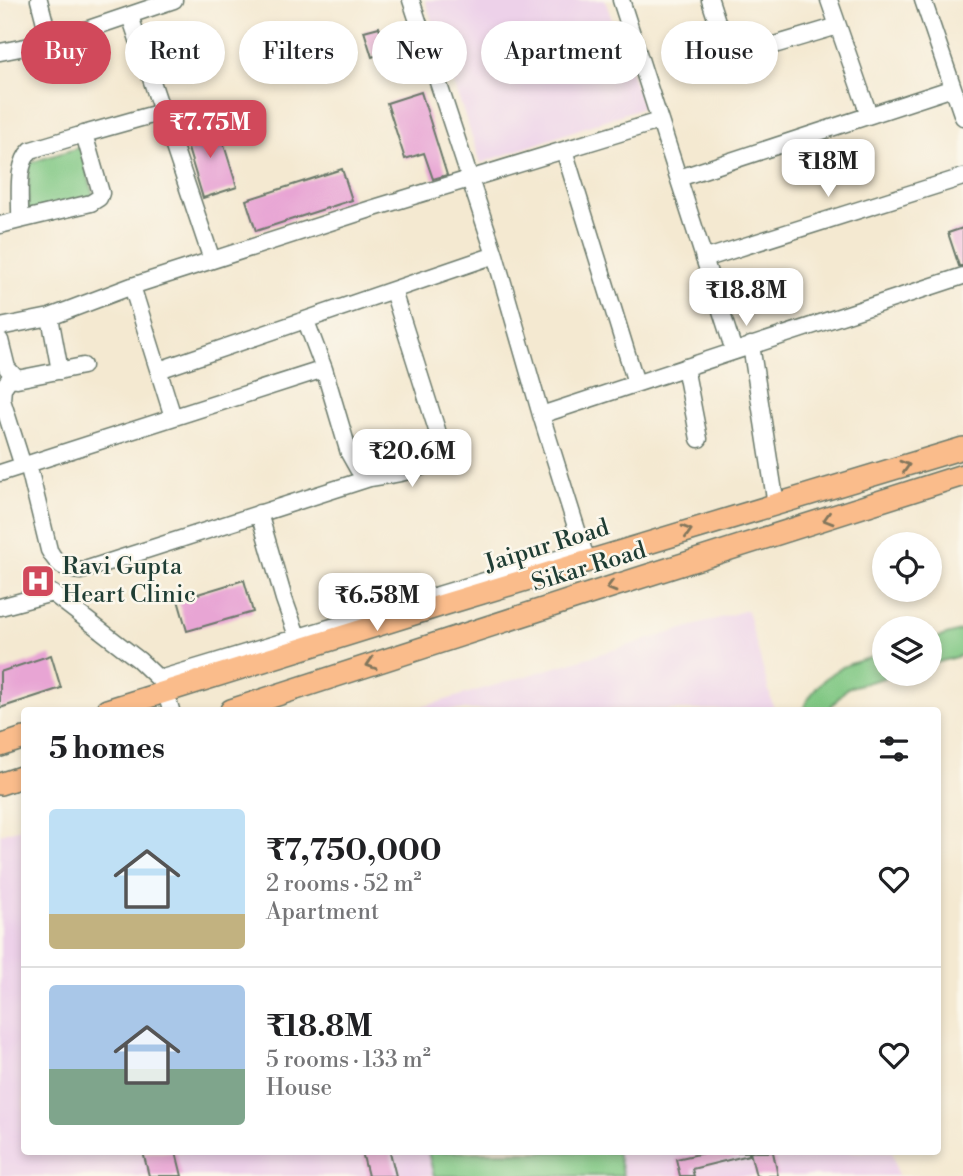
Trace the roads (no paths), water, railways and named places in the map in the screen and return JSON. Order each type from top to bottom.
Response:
[{"type":"main road","name":"Jaipur Road","points":[[118,707],[165,694],[299,643],[586,556],[776,505],[963,448]]},
{"type":"main road","name":"Sikar Road","points":[[240,707],[963,475]]},
{"type":"main road","points":[[0,746],[21,739]]},
{"type":"main road","points":[[0,784],[21,777]]},
{"type":"street","points":[[39,0],[44,21]]},
{"type":"street","points":[[111,22],[174,0]]},
{"type":"street","points":[[411,0],[495,255],[541,415],[586,556]]},
{"type":"street","points":[[621,0],[734,351]]},
{"type":"street","points":[[710,0],[729,51],[754,51],[838,26]]},
{"type":"street","points":[[829,0],[869,115]]},
{"type":"street","points":[[926,1],[963,117]]},
{"type":"street","points":[[130,16],[212,260]]},
{"type":"street","points":[[0,52],[21,48]]},
{"type":"street","points":[[679,178],[953,88]]},
{"type":"street","points":[[20,220],[22,164],[32,149],[162,112]]},
{"type":"street","points":[[0,327],[50,317],[132,286],[469,177],[659,121]]},
{"type":"street","points":[[0,225],[91,203],[99,198],[101,193],[84,134]]},
{"type":"street","points":[[564,150],[636,383]]},
{"type":"street","points":[[704,259],[963,177]]},
{"type":"street","points":[[159,370],[495,255]]},
{"type":"street","points":[[541,415],[963,276]]},
{"type":"street","points":[[132,286],[173,417]]},
{"type":"street","points":[[12,375],[3,388],[2,400],[50,550],[56,561],[67,569],[81,571],[370,478],[400,474],[425,466],[435,459],[441,448],[437,429],[393,290]]},
{"type":"street","points":[[50,317],[60,371]]},
{"type":"street","points":[[306,321],[324,369],[349,453],[358,469],[370,478]]},
{"type":"street","points":[[0,340],[12,375],[17,379],[83,366]]},
{"type":"street","points":[[751,345],[776,505]]},
{"type":"street","points":[[685,367],[699,439]]},
{"type":"street","points":[[0,473],[324,369]]},
{"type":"street","points":[[260,513],[299,643]]},
{"type":"street","points":[[0,607],[52,593],[63,582],[67,569]]},
{"type":"street","points":[[52,593],[139,660],[165,694]]},
{"type":"place","name":"Ravi Gupta Heart Clinic","points":[[38,581]]}]
